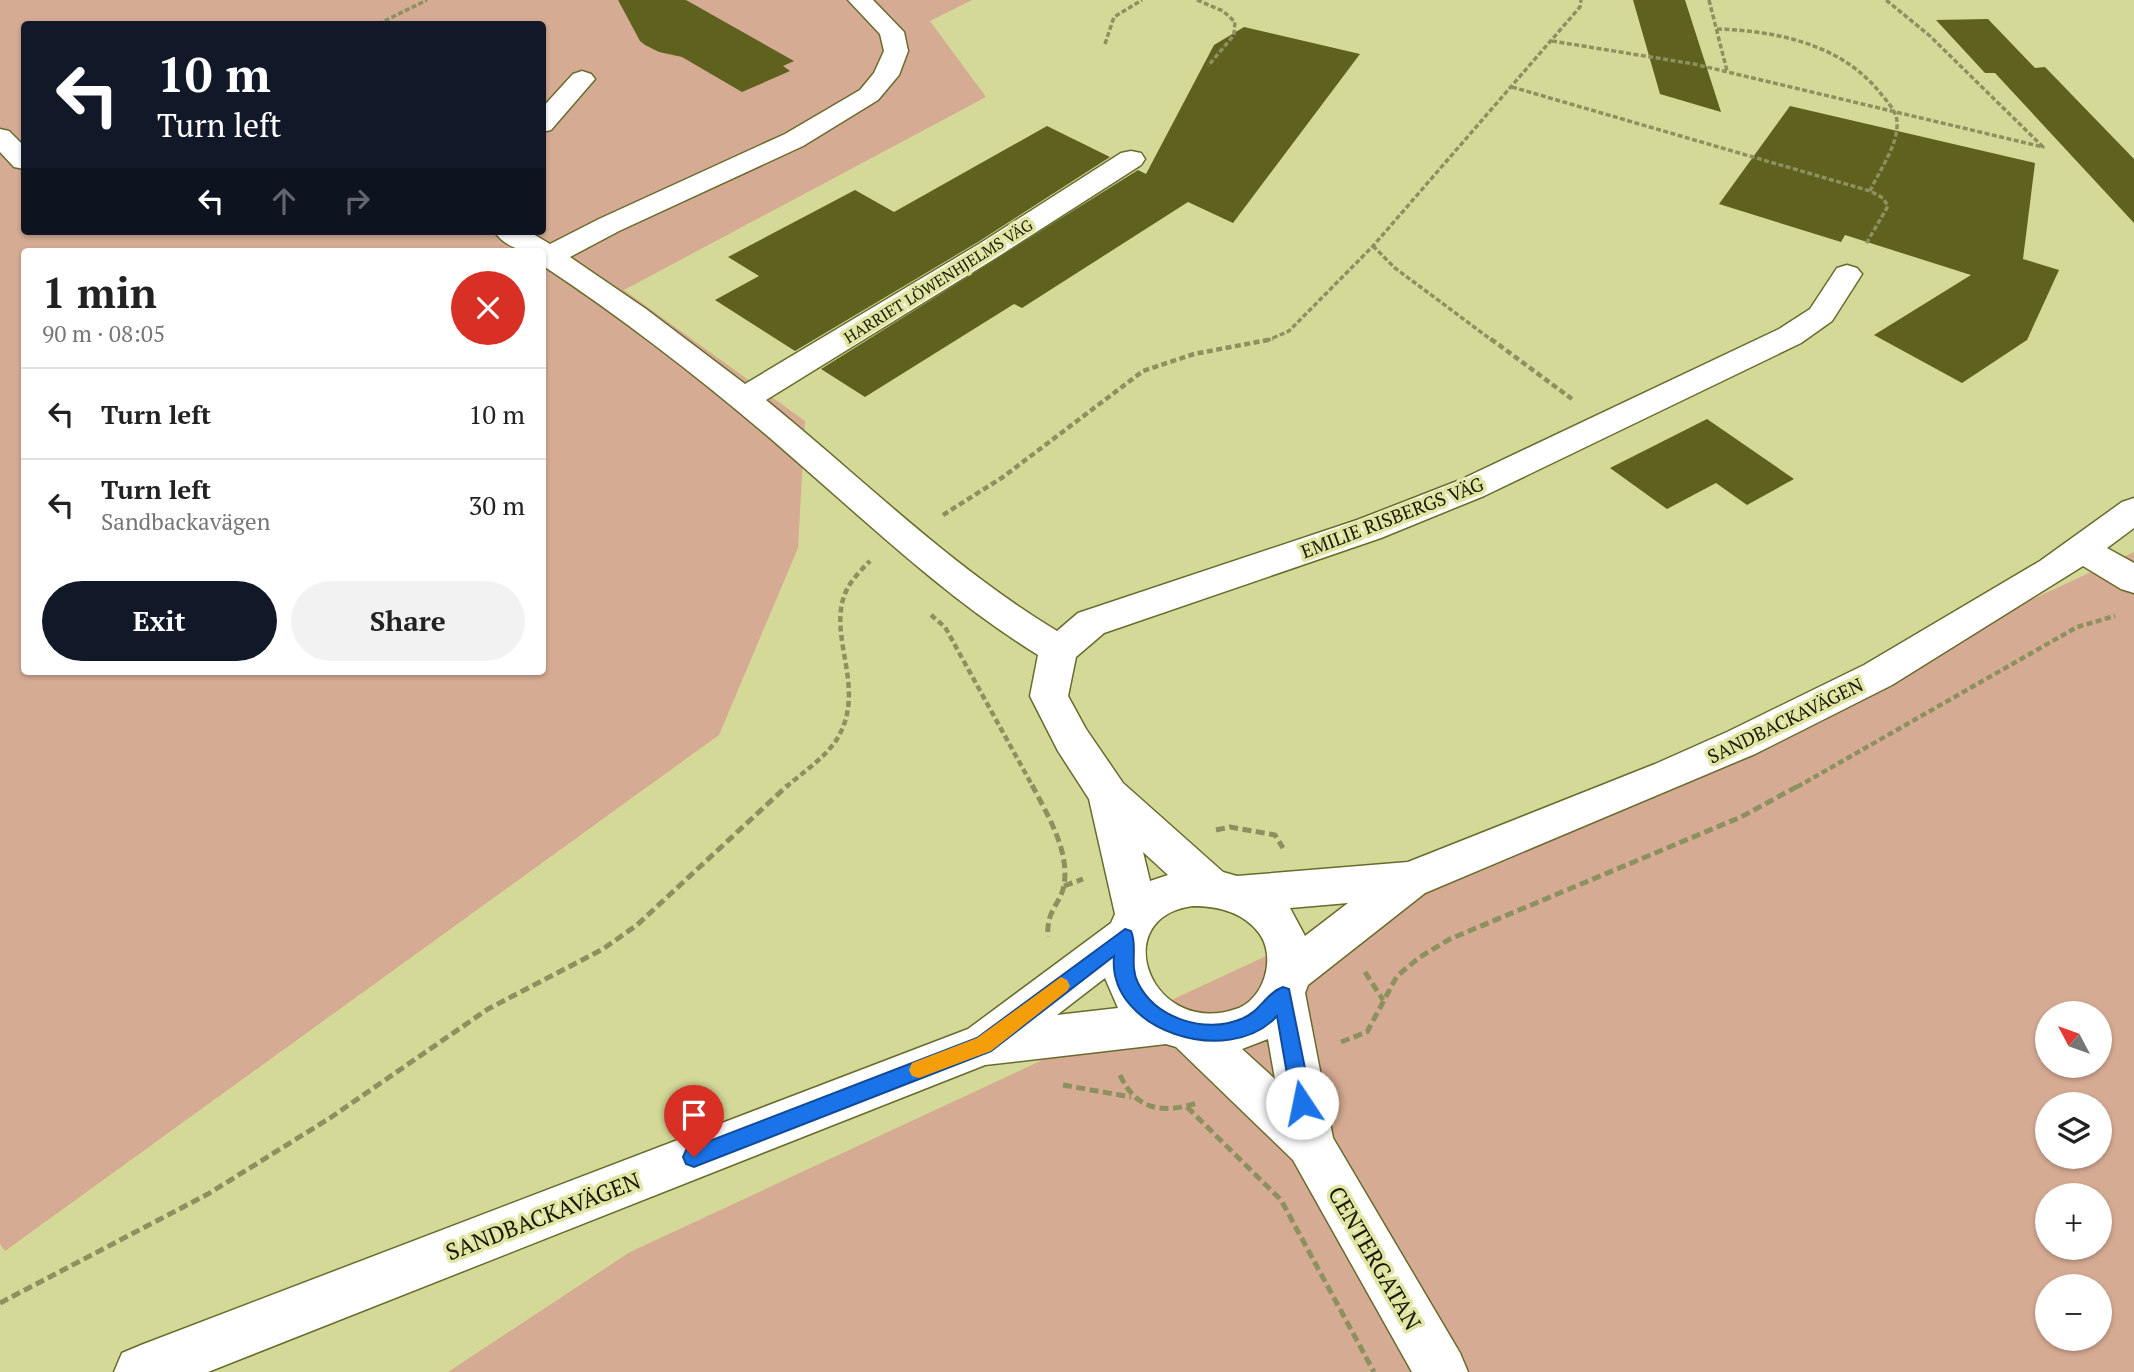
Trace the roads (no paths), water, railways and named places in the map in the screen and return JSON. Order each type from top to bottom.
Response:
[{"type":"street","points":[[550,256],[609,225],[794,140],[869,95],[886,75],[896,51],[892,32],[860,0]]},
{"type":"street","points":[[546,120],[582,79]]},
{"type":"street","points":[[0,136],[21,158]]},
{"type":"street","name":"HARRIET LÖWENHJELMS VÄG","points":[[743,400],[989,250],[1131,159]]},
{"type":"street","points":[[515,235],[537,248]]},
{"type":"street","points":[[546,254],[743,400],[959,583],[1013,624],[1059,650],[1049,696],[1072,740],[1109,795],[1224,890],[1262,908],[1280,928],[1289,950],[1286,984],[1268,1014],[1245,1027],[1219,1033],[1179,1027],[1145,1007],[1130,987],[1122,962],[1131,926],[1109,795]]},
{"type":"street","name":"EMILIE RISBERGS VÄG","points":[[1059,650],[1091,623],[1368,529],[1472,488],[1790,336],[1821,314],[1847,274]]},
{"type":"street","name":"SANDBACKAVÄGEN","points":[[1224,890],[1410,880],[1530,834],[1754,737],[1878,675],[2012,596],[2134,510]]},
{"type":"street","points":[[2081,549],[2134,580]]},
{"type":"street","name":"SANDBACKAVÄGEN","points":[[1286,984],[1410,880]]},
{"type":"street","points":[[1131,926],[1157,898],[1182,889],[1224,890]]},
{"type":"street","name":"SANDBACKAVÄGEN","points":[[984,1044],[1131,926]]},
{"type":"street","name":"CENTERGATAN","points":[[1286,984],[1310,1144]]},
{"type":"street","name":"SANDBACKAVÄGEN","points":[[141,1372],[984,1044],[1179,1027]]},
{"type":"street","name":"CENTERGATAN","points":[[1179,1027],[1310,1144],[1441,1372]]}]
